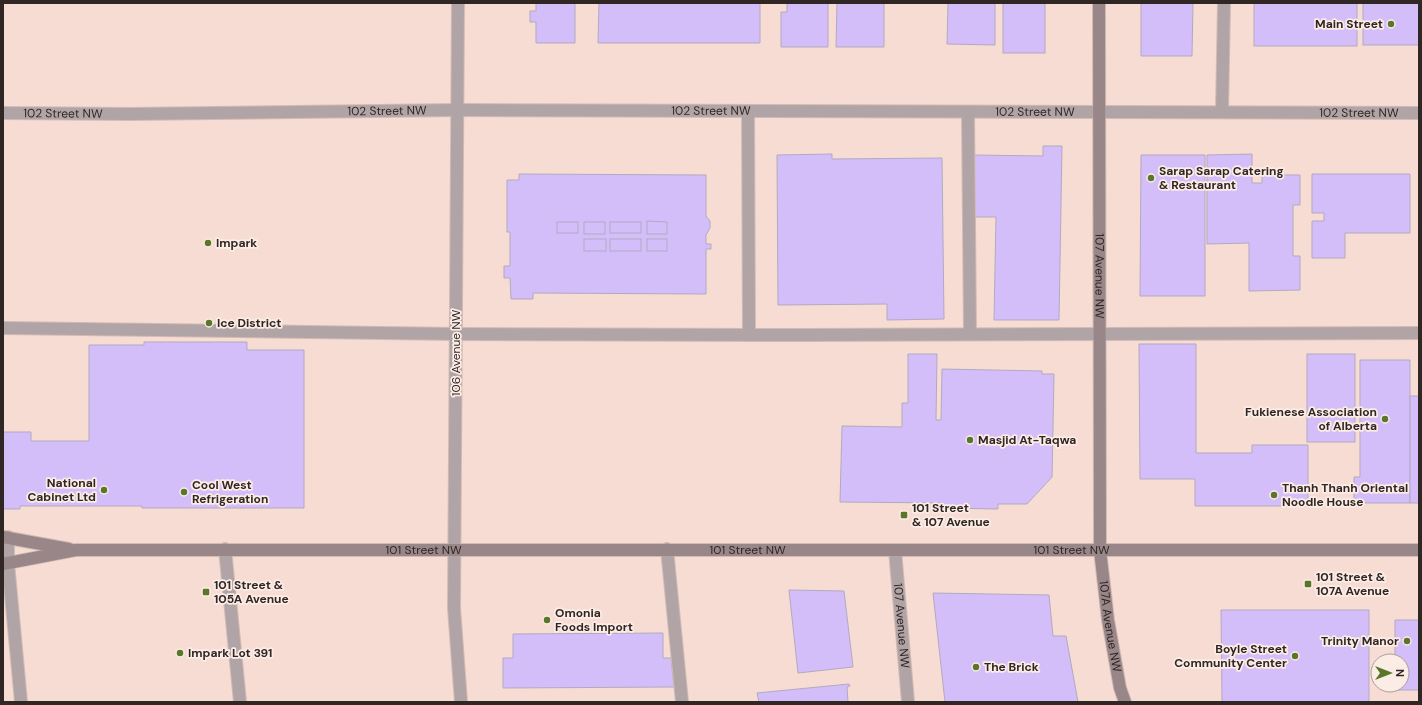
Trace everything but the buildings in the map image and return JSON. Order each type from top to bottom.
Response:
[{"type":"main road","name":"107 Avenue NW","points":[[1099,3],[1100,550]]},
{"type":"main road","name":"101 Street NW","points":[[6,537],[76,550]]},
{"type":"main road","name":"101 Street NW","points":[[5,563],[76,550],[1419,550]]},
{"type":"main road","name":"107A Avenue NW","points":[[1100,550],[1108,620],[1120,688],[1125,702]]},
{"type":"street","name":"106 Avenue NW","points":[[458,3],[454,608],[461,702]]},
{"type":"street","points":[[1222,112],[1224,3]]},
{"type":"street","name":"102 Street NW","points":[[3,113],[137,114],[458,110],[968,113],[1419,113]]},
{"type":"street","points":[[748,112],[749,334]]},
{"type":"street","points":[[968,113],[970,334]]},
{"type":"street","points":[[3,328],[456,334],[1419,333]]},
{"type":"street","points":[[6,537],[5,563],[21,702]]},
{"type":"street","points":[[225,550],[240,702]]},
{"type":"street","points":[[667,550],[682,702]]},
{"type":"street","name":"107 Avenue NW","points":[[895,550],[908,702]]},
{"type":"place","name":"Main Street","points":[[1391,24]]},
{"type":"place","name":"Sarap Sarap Catering & Restaurant","points":[[1151,178]]},
{"type":"place","name":"Impark","points":[[208,243]]},
{"type":"place","name":"Ice District","points":[[209,323]]},
{"type":"place","name":"Fukienese Association of Alberta","points":[[1385,419]]},
{"type":"place","name":"Masjid At-Taqwa","points":[[970,440]]},
{"type":"place","name":"National Cabinet Ltd","points":[[104,490]]},
{"type":"place","name":"Cool West Refrigeration","points":[[184,492]]},
{"type":"place","name":"Thanh Thanh Oriental Noodle House","points":[[1274,495]]},
{"type":"place","name":"101 Street & 107 Avenue","points":[[904,515]]},
{"type":"place","name":"101 Street & 107A Avenue","points":[[1308,584]]},
{"type":"place","name":"101 Street & 105A Avenue","points":[[206,592]]},
{"type":"place","name":"Omonia Foods Import","points":[[547,620]]},
{"type":"place","name":"Trinity Manor","points":[[1407,641]]},
{"type":"place","name":"Impark Lot 391","points":[[180,653]]},
{"type":"place","name":"Boyle Street Community Center","points":[[1295,656]]},
{"type":"place","name":"The Brick","points":[[976,667]]}]
